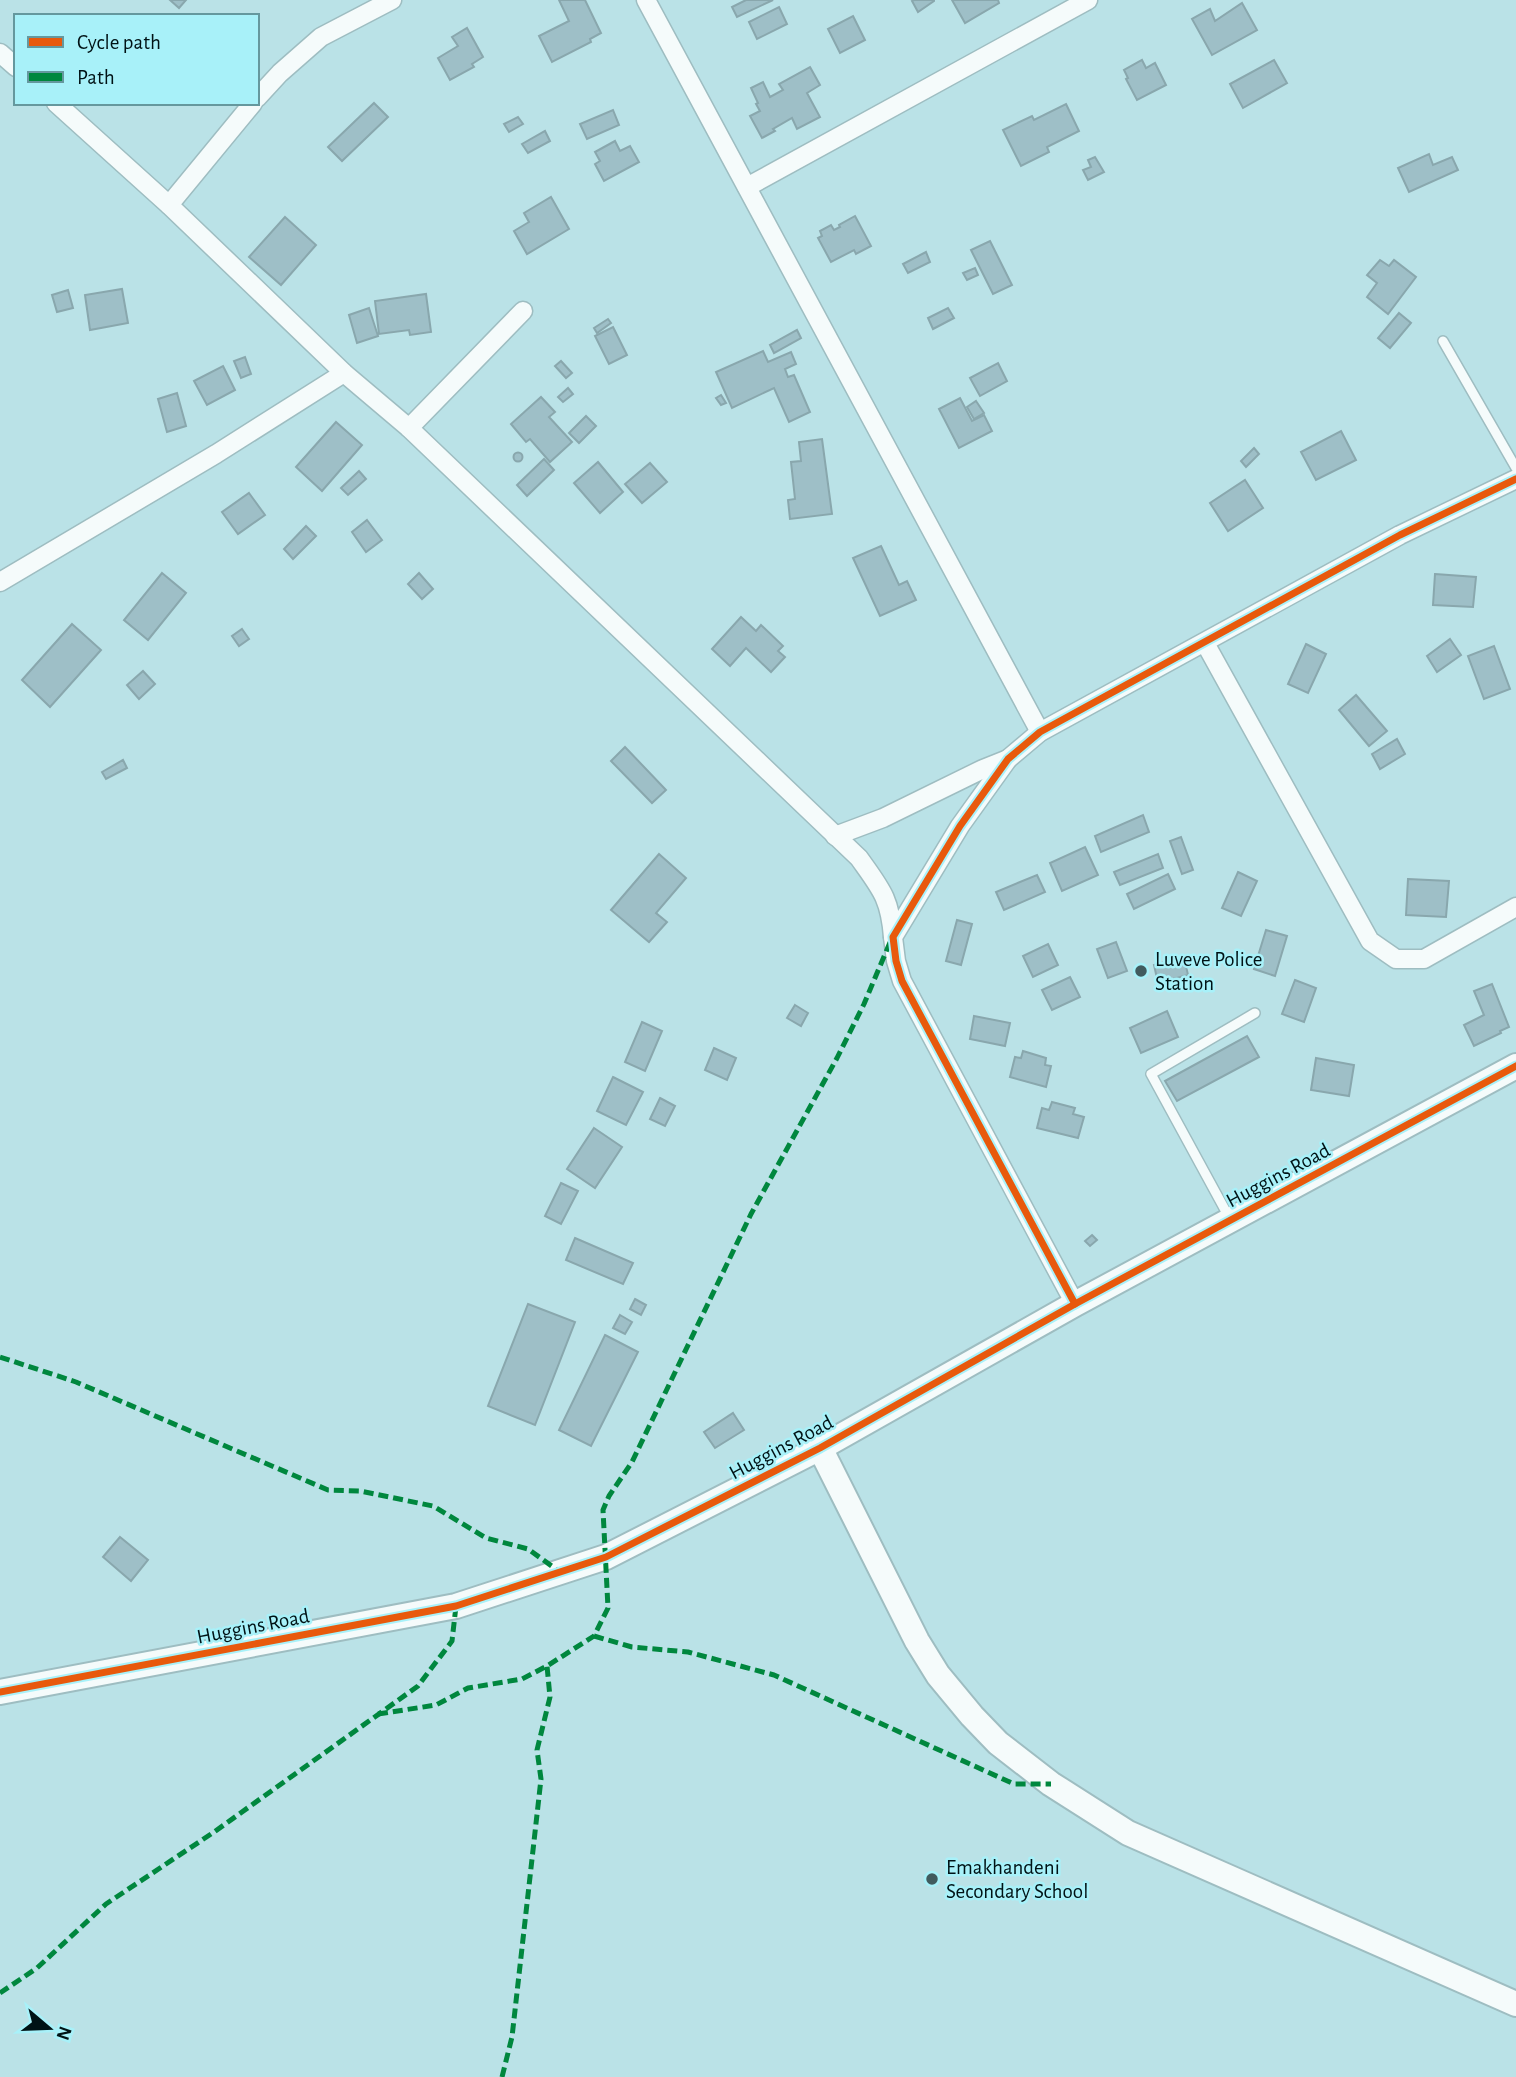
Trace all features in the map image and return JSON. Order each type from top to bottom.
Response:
[{"type":"street","points":[[259,96],[280,73],[321,37],[391,0]]},
{"type":"street","points":[[646,0],[1040,732]]},
{"type":"street","points":[[747,187],[1088,0]]},
{"type":"street","points":[[0,53],[14,65]]},
{"type":"street","points":[[58,105],[169,205],[344,373],[410,428],[859,858],[885,895],[902,981],[1075,1304]]},
{"type":"street","points":[[169,205],[251,105]]},
{"type":"street","points":[[410,428],[523,311]]},
{"type":"street","points":[[0,582],[216,454],[344,373]]},
{"type":"street","points":[[893,937],[960,826],[1008,759],[1040,732],[1400,535],[1516,479]]},
{"type":"street","points":[[1205,643],[1370,941],[1396,959],[1424,959],[1516,907]]},
{"type":"street","points":[[835,836],[883,818],[1008,759]]},
{"type":"street","name":"Huggins Road","points":[[0,1692],[456,1606],[606,1557],[820,1448],[1075,1304],[1516,1066]]},
{"type":"street","points":[[820,1448],[917,1641],[938,1675],[998,1743],[1051,1784],[1128,1833],[1516,2004]]},
{"type":"lane","points":[[1443,341],[1516,468]]},
{"type":"lane","points":[[1230,1220],[1151,1074],[1255,1013]]},
{"type":"building","points":[[170,0],[186,0],[179,8]]},
{"type":"building","points":[[559,0],[585,0],[601,33],[590,39],[591,42],[552,62],[539,36],[569,21]]},
{"type":"building","points":[[746,0],[773,0],[737,17],[732,7]]},
{"type":"building","points":[[952,0],[998,0],[999,3],[965,23]]},
{"type":"building","points":[[912,1],[934,1],[918,12]]},
{"type":"building","points":[[1242,3],[1257,30],[1212,55],[1192,19],[1210,9],[1215,21]]},
{"type":"building","points":[[779,7],[787,24],[757,39],[749,22]]},
{"type":"building","points":[[853,16],[865,40],[840,53],[828,29]]},
{"type":"building","points":[[467,28],[483,57],[472,64],[474,67],[450,80],[438,58],[458,46],[452,37]]},
{"type":"building","points":[[1142,60],[1146,68],[1155,63],[1166,85],[1137,100],[1124,70]]},
{"type":"building","points":[[1274,60],[1287,83],[1243,108],[1230,84]]},
{"type":"building","points":[[810,67],[820,85],[807,93],[820,117],[797,129],[792,118],[762,138],[750,116],[760,111],[751,88],[763,82],[770,97],[783,90],[779,84]]},
{"type":"building","points":[[374,103],[388,117],[342,161],[328,147]]},
{"type":"building","points":[[1066,104],[1079,131],[1047,147],[1049,152],[1021,166],[1003,130],[1032,116],[1034,120]]},
{"type":"building","points":[[613,110],[619,125],[587,139],[580,124]]},
{"type":"building","points":[[518,117],[523,124],[509,132],[504,124]]},
{"type":"building","points":[[545,131],[550,141],[528,153],[522,144]]},
{"type":"building","points":[[615,141],[620,151],[630,146],[639,162],[604,181],[595,164],[600,161],[595,152]]},
{"type":"building","points":[[1429,154],[1433,165],[1452,157],[1458,170],[1409,192],[1398,168]]},
{"type":"building","points":[[1095,157],[1104,172],[1088,180],[1083,170],[1091,167],[1088,160]]},
{"type":"building","points":[[551,197],[569,229],[527,254],[514,231],[529,222],[524,213]]},
{"type":"building","points":[[855,216],[871,246],[856,254],[854,250],[831,262],[818,238],[822,236],[820,231],[831,225],[834,230]]},
{"type":"building","points":[[285,217],[316,245],[281,285],[249,257]]},
{"type":"building","points":[[990,241],[1012,285],[993,294],[971,250]]},
{"type":"building","points":[[926,252],[930,262],[908,273],[903,264]]},
{"type":"building","points":[[1380,260],[1389,266],[1394,260],[1416,277],[1388,314],[1367,297],[1377,283],[1367,275]]},
{"type":"building","points":[[975,268],[978,275],[967,280],[963,273]]},
{"type":"building","points":[[122,289],[128,323],[90,330],[85,295]]},
{"type":"building","points":[[68,290],[73,308],[57,312],[52,295]]},
{"type":"building","points":[[426,294],[431,332],[410,335],[409,330],[379,334],[375,301]]},
{"type":"building","points":[[369,308],[378,336],[357,343],[349,315]]},
{"type":"building","points":[[948,308],[954,318],[933,329],[928,318]]},
{"type":"building","points":[[1399,313],[1411,323],[1390,348],[1378,338]]},
{"type":"building","points":[[608,319],[611,323],[597,333],[594,328]]},
{"type":"building","points":[[613,327],[627,355],[609,364],[595,336]]},
{"type":"building","points":[[797,330],[801,338],[774,353],[770,345]]},
{"type":"building","points":[[763,351],[768,362],[791,352],[796,364],[785,369],[788,377],[794,375],[810,412],[789,422],[774,388],[732,408],[716,372]]},
{"type":"building","points":[[245,357],[251,374],[241,378],[234,361]]},
{"type":"building","points":[[561,361],[572,373],[566,378],[555,366]]},
{"type":"building","points":[[998,363],[1007,381],[980,396],[970,378]]},
{"type":"building","points":[[223,366],[235,390],[207,405],[194,381]]},
{"type":"building","points":[[568,388],[573,394],[563,402],[558,397]]},
{"type":"building","points":[[177,393],[186,426],[167,432],[158,399]]},
{"type":"building","points":[[721,395],[726,403],[721,405],[716,398]]},
{"type":"building","points":[[541,397],[555,412],[549,417],[572,442],[550,462],[530,439],[526,442],[511,424]]},
{"type":"building","points":[[960,398],[972,421],[984,415],[992,431],[959,448],[939,409]]},
{"type":"building","points":[[976,401],[984,413],[974,419],[967,407]]},
{"type":"building","points":[[586,416],[596,426],[579,443],[569,433]]},
{"type":"building","points":[[336,422],[362,445],[322,491],[296,467]]},
{"type":"building","points":[[1341,431],[1356,460],[1316,480],[1301,452]]},
{"type":"building","points":[[822,439],[832,514],[790,519],[788,500],[795,499],[791,462],[801,461],[799,442]]},
{"type":"building","points":[[1254,448],[1259,454],[1246,467],[1241,461]]},
{"type":"building","points":[[518,453],[522,457],[518,461],[514,457]]},
{"type":"building","points":[[544,459],[554,470],[527,496],[517,485]]},
{"type":"building","points":[[598,462],[623,492],[600,513],[574,483]]},
{"type":"building","points":[[650,463],[667,482],[642,503],[625,484]]},
{"type":"building","points":[[359,471],[366,479],[348,495],[341,488]]},
{"type":"building","points":[[1245,480],[1263,508],[1228,531],[1210,503]]},
{"type":"building","points":[[249,493],[265,515],[238,534],[222,512]]},
{"type":"building","points":[[367,520],[382,540],[366,552],[352,532]]},
{"type":"building","points":[[306,526],[316,536],[293,559],[284,549]]},
{"type":"building","points":[[881,546],[899,585],[907,581],[916,600],[880,616],[853,558]]},
{"type":"building","points":[[162,573],[186,593],[148,640],[124,620]]},
{"type":"building","points":[[419,573],[433,589],[422,599],[408,584]]},
{"type":"building","points":[[1435,574],[1476,577],[1473,607],[1433,605]]},
{"type":"building","points":[[741,617],[756,631],[761,625],[783,646],[778,651],[785,657],[771,672],[746,648],[730,666],[712,649]]},
{"type":"building","points":[[72,624],[101,650],[50,707],[22,680]]},
{"type":"building","points":[[242,629],[249,639],[239,646],[232,636]]},
{"type":"building","points":[[1450,639],[1461,655],[1437,672],[1427,656]]},
{"type":"building","points":[[1306,644],[1326,654],[1308,693],[1288,684]]},
{"type":"building","points":[[1494,646],[1510,689],[1484,699],[1468,656]]},
{"type":"building","points":[[143,671],[155,684],[139,699],[127,685]]},
{"type":"building","points":[[1356,695],[1387,731],[1369,746],[1339,710]]},
{"type":"building","points":[[1397,739],[1405,754],[1380,769],[1372,754]]},
{"type":"building","points":[[625,747],[666,790],[652,803],[611,761]]},
{"type":"building","points":[[123,760],[127,768],[106,779],[102,772]]},
{"type":"building","points":[[1143,815],[1149,832],[1101,852],[1095,836]]},
{"type":"building","points":[[1181,837],[1193,870],[1182,874],[1170,841]]},
{"type":"building","points":[[1085,847],[1098,875],[1062,891],[1050,863]]},
{"type":"building","points":[[659,854],[686,878],[656,913],[667,922],[649,942],[611,910]]},
{"type":"building","points":[[1158,854],[1163,868],[1120,885],[1114,872]]},
{"type":"building","points":[[1238,872],[1257,881],[1241,916],[1222,908]]},
{"type":"building","points":[[1168,874],[1175,889],[1134,909],[1127,894]]},
{"type":"building","points":[[1037,875],[1045,892],[1004,910],[996,892]]},
{"type":"building","points":[[1408,879],[1449,881],[1446,917],[1406,915]]},
{"type":"building","points":[[957,920],[972,924],[961,965],[946,961]]},
{"type":"building","points":[[1266,930],[1287,936],[1275,976],[1254,969]]},
{"type":"building","points":[[1116,942],[1127,971],[1108,978],[1097,949]]},
{"type":"building","points":[[1048,944],[1058,965],[1033,977],[1023,956]]},
{"type":"building","points":[[1184,957],[1188,975],[1158,983],[1154,965]]},
{"type":"building","points":[[1070,977],[1080,997],[1052,1010],[1042,990]]},
{"type":"building","points":[[1295,980],[1316,988],[1304,1022],[1282,1014]]},
{"type":"building","points":[[1492,984],[1509,1027],[1474,1046],[1464,1025],[1484,1015],[1474,991]]},
{"type":"building","points":[[795,1005],[808,1013],[801,1026],[787,1018]]},
{"type":"building","points":[[1167,1011],[1178,1037],[1141,1053],[1130,1028]]},
{"type":"building","points":[[974,1016],[1010,1023],[1005,1046],[970,1039]]},
{"type":"building","points":[[642,1022],[662,1031],[645,1071],[625,1062]]},
{"type":"building","points":[[1247,1036],[1259,1057],[1177,1101],[1165,1081]]},
{"type":"building","points":[[714,1048],[736,1058],[727,1080],[705,1070]]},
{"type":"building","points":[[1023,1051],[1046,1058],[1045,1065],[1051,1066],[1046,1087],[1010,1077],[1015,1057],[1021,1058]]},
{"type":"building","points":[[1316,1058],[1354,1065],[1349,1096],[1311,1090]]},
{"type":"building","points":[[613,1077],[643,1092],[626,1125],[597,1111]]},
{"type":"building","points":[[660,1098],[675,1106],[665,1126],[650,1119]]},
{"type":"building","points":[[1052,1102],[1075,1108],[1073,1114],[1084,1117],[1078,1138],[1037,1128],[1042,1108],[1049,1110]]},
{"type":"building","points":[[594,1128],[622,1147],[595,1188],[567,1169]]},
{"type":"building","points":[[561,1183],[578,1191],[561,1224],[545,1216]]},
{"type":"building","points":[[1092,1235],[1097,1240],[1090,1246],[1085,1241]]},
{"type":"building","points":[[575,1238],[633,1263],[623,1284],[566,1260]]},
{"type":"building","points":[[635,1299],[646,1305],[641,1315],[630,1309]]},
{"type":"building","points":[[528,1304],[575,1322],[535,1425],[488,1406]]},
{"type":"building","points":[[620,1315],[632,1322],[625,1334],[613,1328]]},
{"type":"building","points":[[605,1335],[638,1352],[591,1446],[559,1430]]},
{"type":"building","points":[[733,1413],[744,1430],[715,1448],[704,1432]]},
{"type":"building","points":[[120,1537],[148,1560],[131,1581],[103,1557]]},
{"type":"marked path","points":[[378,1714],[436,1705],[468,1688],[522,1679],[594,1636],[608,1608],[603,1510],[609,1496],[632,1462],[751,1214],[837,1058],[891,940]]},
{"type":"marked path","points":[[0,1357],[76,1382],[328,1490],[360,1491],[433,1506],[486,1538],[528,1549],[560,1572]]},
{"type":"marked path","points":[[0,1993],[37,1968],[106,1904],[214,1832],[418,1686],[452,1641],[456,1606]]},
{"type":"marked path","points":[[594,1636],[632,1647],[688,1652],[774,1675],[1014,1784],[1051,1784]]},
{"type":"marked path","points":[[502,2077],[512,2037],[541,1779],[537,1750],[550,1697],[547,1666]]},
{"type":"cycle path","points":[[1075,1304],[902,981],[893,937],[960,826],[1008,759],[1040,732],[1400,535],[1516,479]]},
{"type":"cycle path","points":[[0,1692],[456,1606],[606,1557],[820,1448],[1075,1304],[1516,1066]]},
{"type":"place","name":"Luveve Police Station","points":[[1141,971]]},
{"type":"place","name":"Emakhandeni Secondary School","points":[[932,1879]]}]
